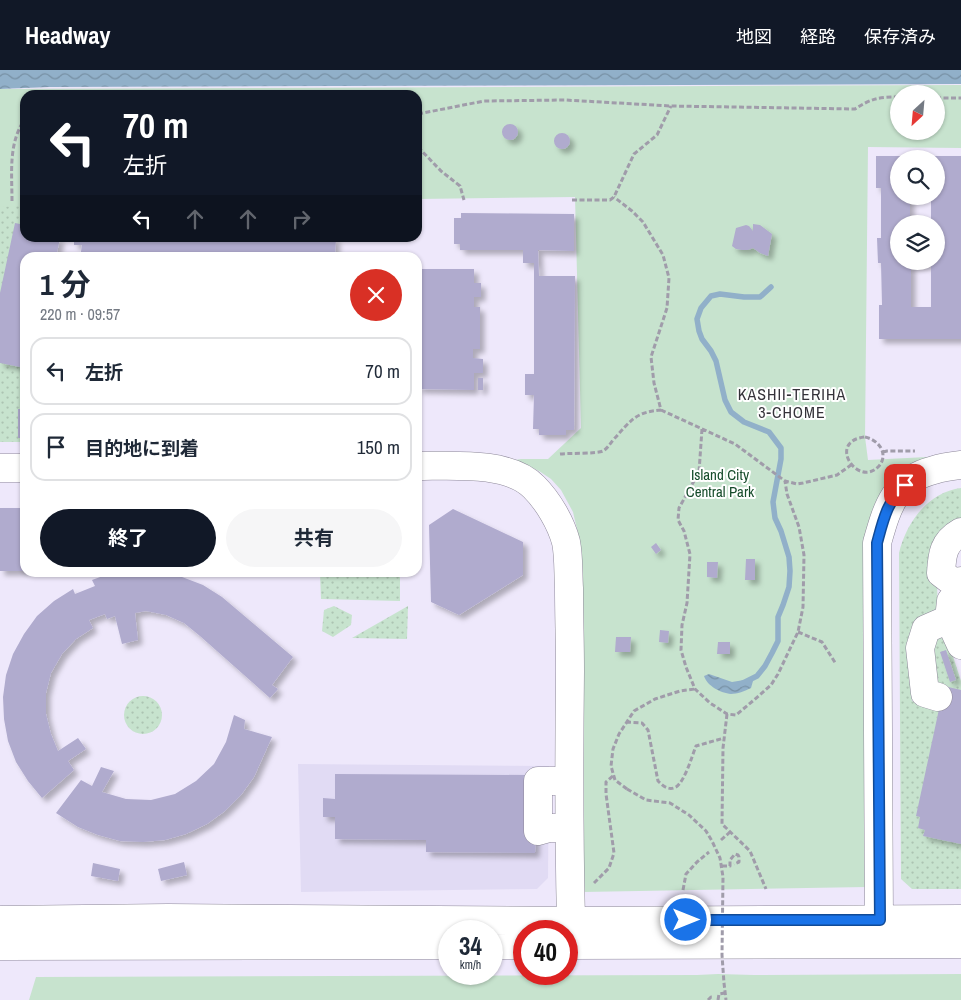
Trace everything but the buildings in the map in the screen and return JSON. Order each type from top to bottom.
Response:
[{"type":"street","points":[[880,920],[877,543],[885,514],[891,502],[897,492],[912,478],[932,470],[961,465]]},
{"type":"street","points":[[422,466],[485,467],[503,470],[522,478],[533,485],[542,496],[560,525],[566,542],[570,632],[568,920]]},
{"type":"street","points":[[0,468],[20,468]]},
{"type":"street","points":[[961,532],[952,537],[942,553],[940,573],[957,582],[949,619],[961,645]]},
{"type":"street","points":[[938,698],[925,693],[920,648],[926,629],[949,619]]},
{"type":"street","points":[[0,920],[178,918],[513,931]]},
{"type":"street","points":[[578,933],[880,920],[961,919]]},
{"type":"street","points":[[578,933],[961,944]]},
{"type":"street","points":[[0,946],[438,945]]},
{"type":"path","points":[[422,113],[484,101],[565,100],[671,106],[855,109],[865,102],[879,97],[890,97]]},
{"type":"path","points":[[945,98],[961,98]]},
{"type":"path","points":[[572,200],[610,200],[614,197],[634,154],[657,136],[671,106]]},
{"type":"path","points":[[12,201],[12,154],[14,140],[20,129]]},
{"type":"path","points":[[422,151],[441,171],[460,186],[464,200]]},
{"type":"path","points":[[614,197],[643,222],[663,255],[669,278],[667,308],[651,358],[660,410]]},
{"type":"path","points":[[560,454],[598,453],[605,450],[635,417],[647,411],[660,410],[735,444],[786,481],[797,484],[829,477],[837,475],[851,465]]},
{"type":"path","points":[[702,429],[699,472],[679,508],[678,520],[684,531],[690,554],[687,603],[682,625],[681,650],[696,689],[710,703],[727,714],[736,715],[771,685],[798,632],[803,607],[804,556],[799,528],[787,494],[786,481]]},
{"type":"path","points":[[865,437],[877,442],[883,458],[879,466],[869,472],[862,472],[856,470],[851,465],[846,454],[854,440],[865,437]]},
{"type":"path","points":[[798,632],[822,642],[836,664]]},
{"type":"path","points":[[696,689],[654,698],[634,710],[618,734],[613,749],[611,766],[615,780],[627,789],[646,800],[670,803],[689,815],[706,831],[712,841],[720,858],[723,877],[722,955],[726,1000]]},
{"type":"path","points":[[727,714],[723,748],[722,824],[750,851],[766,889]]},
{"type":"path","points":[[626,722],[642,723],[648,730],[658,781],[663,786],[669,788],[676,787],[682,780],[696,746],[724,738]]},
{"type":"path","points":[[593,884],[609,868],[614,853],[606,782],[614,775]]},
{"type":"path","points":[[720,840],[730,832]]},
{"type":"path","points":[[684,890],[686,874],[709,852]]},
{"type":"path","points":[[722,866],[730,866],[730,860],[735,854],[738,855],[740,860],[737,864],[734,864]]},
{"type":"path","points":[[718,1000],[718,994],[725,993]]},
{"type":"path","points":[[708,1000],[713,997]]},
{"type":"shaded area","points":[[298,764],[549,766],[548,878],[537,889],[301,892]]},
{"type":"green space","name":"Island City Central Park","points":[[890,85],[890,140],[945,140],[945,85],[961,85],[961,148],[868,147],[865,437],[868,460],[946,456],[891,480],[866,887],[583,892],[579,538],[573,512],[561,490],[551,479],[539,471],[515,460],[548,459],[581,428],[575,197],[422,199],[422,90],[20,90],[20,206],[0,207],[0,89]]},
{"type":"green space","points":[[0,206],[20,206],[20,242],[46,242],[46,252],[20,252],[20,442],[0,442]]},
{"type":"green space","points":[[961,488],[961,525],[936,557],[938,612],[913,641],[912,701],[939,709],[930,679],[930,644],[938,635],[947,638],[961,681],[961,889],[912,889],[901,879],[899,553],[907,531],[920,511],[938,496]]},
{"type":"green space","points":[[320,577],[400,577],[400,601],[321,599]]},
{"type":"green space","points":[[334,606],[352,615],[351,625],[333,637],[322,631],[324,610]]},
{"type":"green space","points":[[408,606],[407,639],[352,638]]},
{"type":"green space","points":[[143,696],[156,702],[162,715],[156,728],[143,734],[130,728],[124,715],[130,702]]},
{"type":"green space","points":[[961,974],[961,1000],[29,1000],[36,977],[438,976],[438,985],[503,985],[503,976],[513,976],[513,985],[578,985],[578,975]]},
{"type":"water","points":[[0,70],[961,70],[961,84],[49,87],[0,89]]},
{"type":"water","points":[[709,674],[732,682],[753,681],[751,688],[731,694],[719,691],[711,686],[704,676]]},
{"type":"waterway","points":[[741,684],[757,676],[765,666],[778,641],[778,617],[789,587],[789,557],[775,518],[773,502],[781,459],[781,448],[769,432],[744,422],[731,412],[725,400],[716,361],[702,339],[697,319],[701,308],[711,296],[720,294],[760,297],[771,287]]},
{"type":"district","name":"KASHII-TERIHA 3-CHOME","points":[[792,403]]},
{"type":"route","points":[[686,920],[880,920],[877,543],[885,514],[897,492],[905,485]]}]
